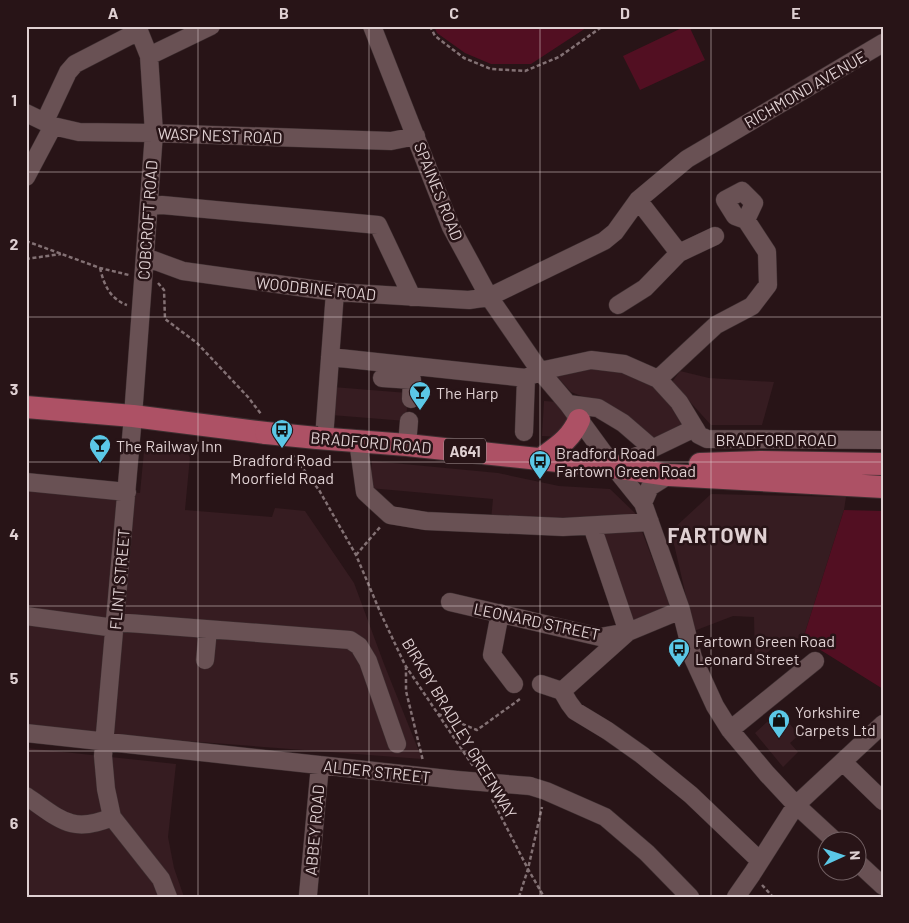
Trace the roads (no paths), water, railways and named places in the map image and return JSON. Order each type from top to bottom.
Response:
[{"type":"main road","name":"BRADFORD ROAD","points":[[26,407],[133,416],[266,433],[407,445],[614,467],[760,462],[883,464]]},
{"type":"main road","points":[[540,459],[567,440],[574,432],[574,412]]},
{"type":"main road","name":"A641","points":[[614,467],[669,475],[883,487]]},
{"type":"street","points":[[149,56],[211,26]]},
{"type":"street","name":"SPAINES ROAD","points":[[372,26],[451,227],[533,375],[574,412],[643,503],[681,610],[693,658],[715,706],[730,730],[796,806],[823,830]]},
{"type":"street","points":[[26,177],[49,124],[68,72],[75,64],[138,29]]},
{"type":"street","name":"COBCROFT ROAD","points":[[133,416],[154,133],[149,56],[138,29]]},
{"type":"street","name":"RICHMOND AVENUE","points":[[638,200],[687,159],[883,44]]},
{"type":"street","name":"WASP NEST ROAD","points":[[26,113],[49,124],[79,132],[391,141],[416,136]]},
{"type":"street","points":[[638,200],[679,253]]},
{"type":"street","name":"WOODBINE ROAD","points":[[144,257],[183,272],[334,292],[469,300],[490,297],[604,241],[615,232],[638,200]]},
{"type":"street","points":[[149,206],[162,205],[378,225],[412,297]]},
{"type":"street","points":[[658,379],[716,325],[752,306],[768,285],[767,252],[746,220]]},
{"type":"street","points":[[618,305],[645,288],[679,253],[715,236]]},
{"type":"street","points":[[320,438],[330,357],[334,292]]},
{"type":"street","points":[[330,357],[533,375],[591,360],[624,364],[658,379],[679,402],[694,428]]},
{"type":"street","points":[[524,432],[533,375]]},
{"type":"street","points":[[382,378],[412,380],[411,399]]},
{"type":"street","points":[[574,412],[598,408],[623,423],[652,448]]},
{"type":"street","name":"FLINT STREET","points":[[112,817],[106,789],[103,756],[133,416]]},
{"type":"street","points":[[407,445],[409,421]]},
{"type":"street","name":"BRADFORD ROAD","points":[[614,467],[694,428],[699,435],[707,439],[883,440]]},
{"type":"street","points":[[358,441],[364,492],[390,515],[426,522],[563,528],[650,522]]},
{"type":"street","points":[[643,503],[650,487],[669,475]]},
{"type":"street","points":[[26,482],[127,492]]},
{"type":"street","points":[[562,691],[628,632],[592,526]]},
{"type":"street","name":"LEONARD STREET","points":[[450,602],[600,637],[628,632],[681,610]]},
{"type":"street","points":[[500,613],[492,654],[514,684]]},
{"type":"street","points":[[26,616],[115,625],[350,640],[359,646],[368,661],[397,744]]},
{"type":"street","points":[[205,660],[208,630]]},
{"type":"street","points":[[730,730],[815,661]]},
{"type":"street","points":[[541,684],[562,691],[575,711],[608,731],[656,766],[691,795],[760,861]]},
{"type":"street","points":[[736,897],[796,806],[883,724]]},
{"type":"street","name":"ALDER STREET","points":[[26,733],[538,788],[605,817],[647,852],[690,897]]},
{"type":"street","points":[[843,762],[883,801]]},
{"type":"street","name":"ABBEY ROAD","points":[[305,896],[320,765]]},
{"type":"street","points":[[26,796],[53,816],[76,826],[102,822],[112,817],[161,878],[168,897]]},
{"type":"street","points":[[866,870],[883,886]]},
{"type":"place","name":"The Harp","points":[[420,411]]},
{"type":"place","name":"Bradford Road Moorfield Road","points":[[282,449]]},
{"type":"place","name":"The Railway Inn","points":[[100,464]]},
{"type":"place","name":"Bradford Road Fartown Green Road","points":[[540,480]]},
{"type":"place","name":"Fartown Green Road Leonard Street","points":[[679,668]]},
{"type":"place","name":"Yorkshire Carpets Ltd","points":[[779,739]]},
{"type":"district","name":"FARTOWN","points":[[718,534]]}]
